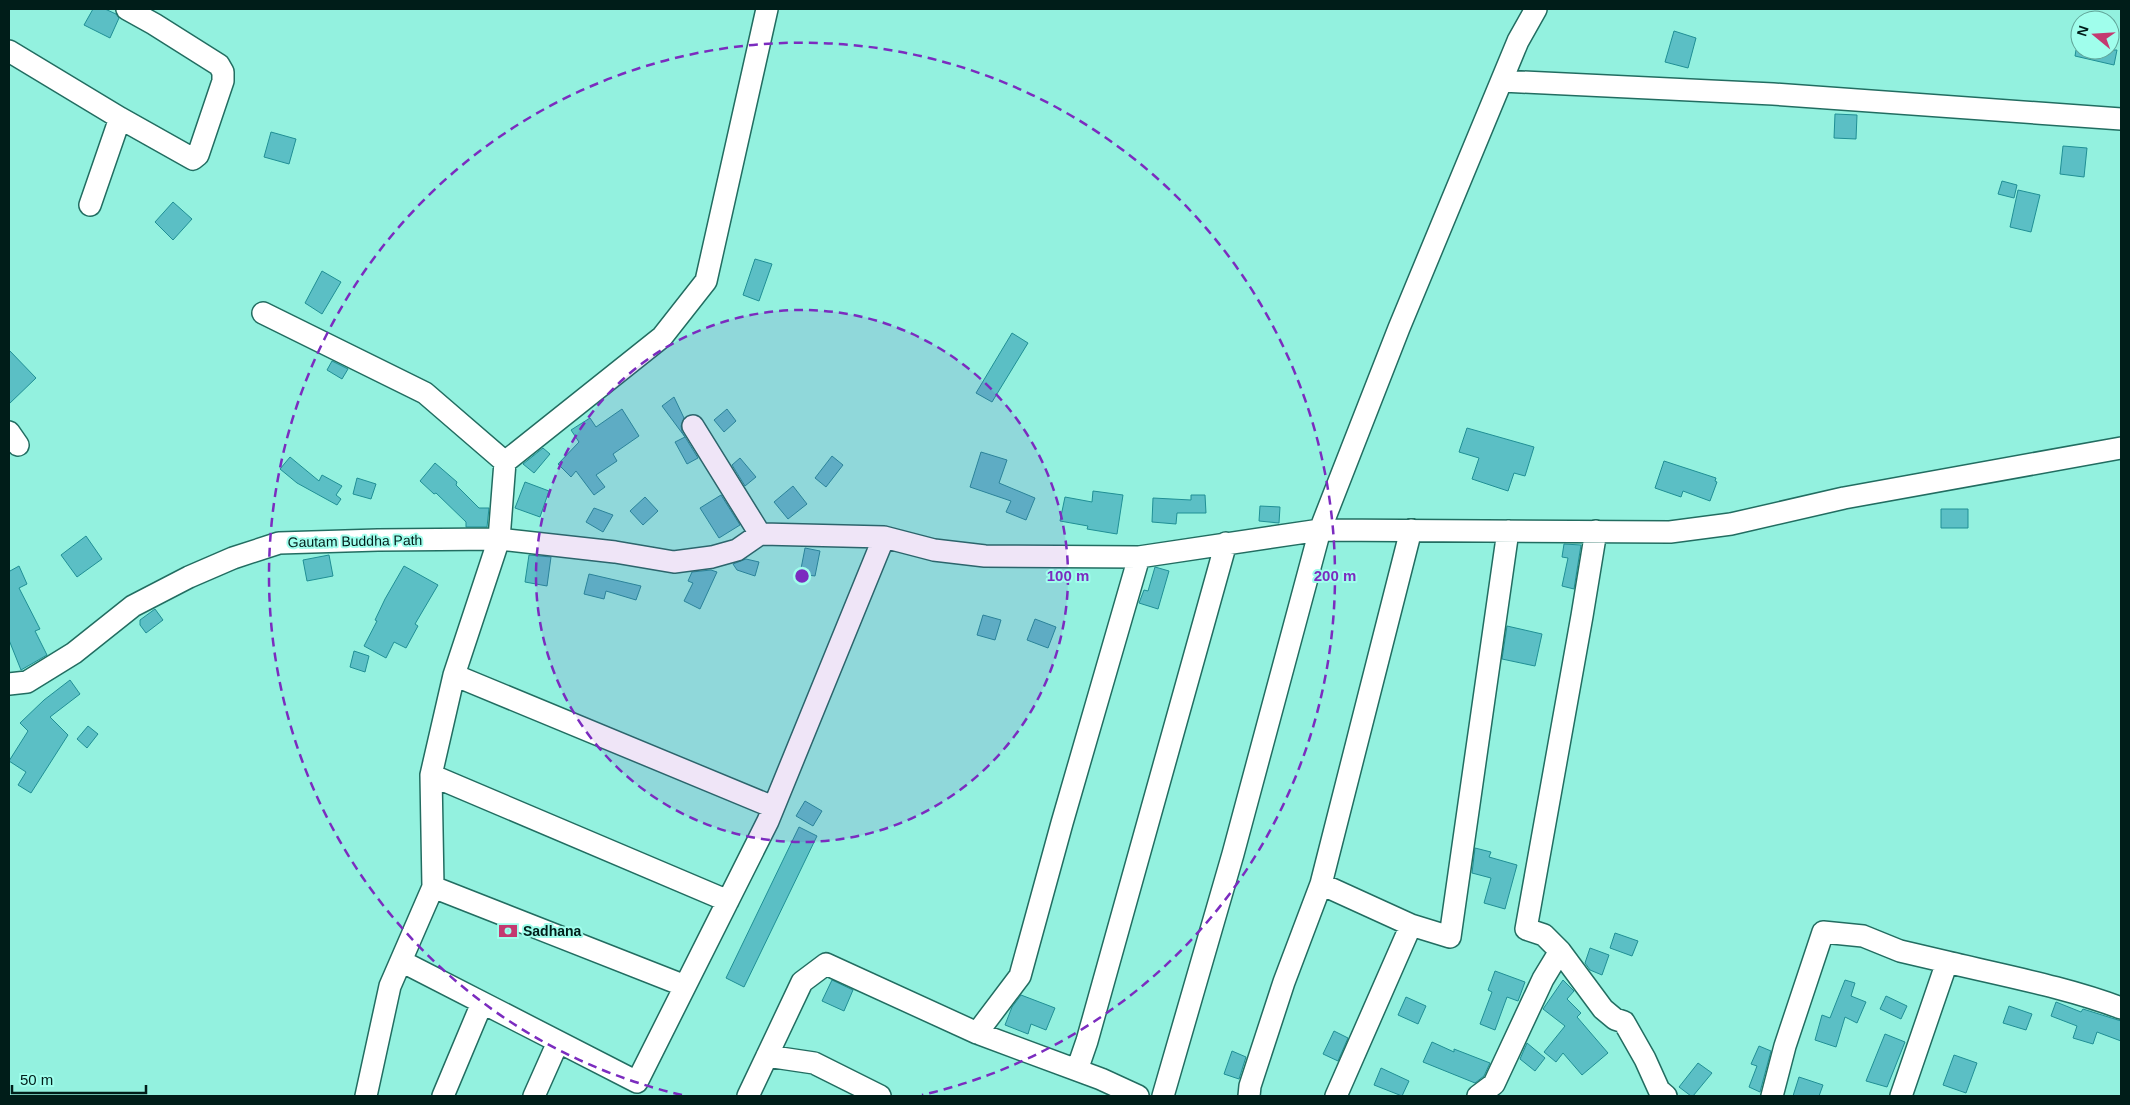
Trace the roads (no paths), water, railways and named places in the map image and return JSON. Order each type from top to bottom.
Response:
[{"type":"street","points":[[9,51],[120,118],[193,159],[198,155],[223,81],[223,72],[219,66],[157,16],[127,9]]},
{"type":"street","points":[[366,1096],[390,986],[433,887],[432,775],[454,675],[499,539],[505,462],[662,337],[706,281],[767,9]]},
{"type":"street","points":[[1163,1096],[1234,854],[1320,530],[1399,328],[1518,41],[1536,9]]},
{"type":"street","points":[[1502,81],[1773,94],[2121,119]]},
{"type":"street","points":[[90,205],[120,118]]},
{"type":"street","points":[[263,313],[425,393],[505,462]]},
{"type":"street","points":[[693,426],[760,534],[884,537],[934,550],[985,556],[1139,556],[1320,530],[1670,532],[1712,528],[1844,498],[2121,448]]},
{"type":"street","points":[[1249,1096],[1250,1086],[1284,982],[1321,884],[1411,530]]},
{"type":"street","points":[[1321,884],[1411,925],[1450,937],[1508,531]]},
{"type":"street","points":[[1596,531],[1526,929],[1544,935],[1560,951],[1603,1010],[1615,1019],[1624,1022],[1646,1059],[1660,1090],[1666,1096]]},
{"type":"street","name":"Gautam Buddha Path","points":[[9,684],[27,682],[74,653],[133,606],[189,576],[233,558],[279,543],[359,540],[499,539],[614,552],[674,562],[712,557],[737,550],[760,534]]},
{"type":"street","points":[[401,961],[637,1082],[773,807],[884,537]]},
{"type":"street","points":[[1077,1070],[1088,1041],[1226,543]]},
{"type":"street","points":[[977,1033],[1020,976],[1139,556]]},
{"type":"street","points":[[454,675],[773,807]]},
{"type":"street","points":[[432,775],[728,900]]},
{"type":"street","points":[[433,887],[685,986]]},
{"type":"street","points":[[1336,1096],[1411,925]]},
{"type":"street","points":[[1772,1096],[1785,1046],[1823,932],[1862,936],[1900,951],[2026,981],[2121,1008]]},
{"type":"street","points":[[1478,1096],[1494,1084],[1543,979],[1560,951]]},
{"type":"street","points":[[1901,1096],[1947,962]]},
{"type":"street","points":[[748,1096],[802,982],[826,964],[977,1033],[1077,1070],[1098,1087],[1138,1096]]},
{"type":"street","points":[[443,1096],[482,1003]]},
{"type":"street","points":[[534,1096],[558,1042]]},
{"type":"street","points":[[767,1056],[814,1063],[880,1096]]},
{"type":"place","name":"Sadhana","points":[[508,931]]}]
